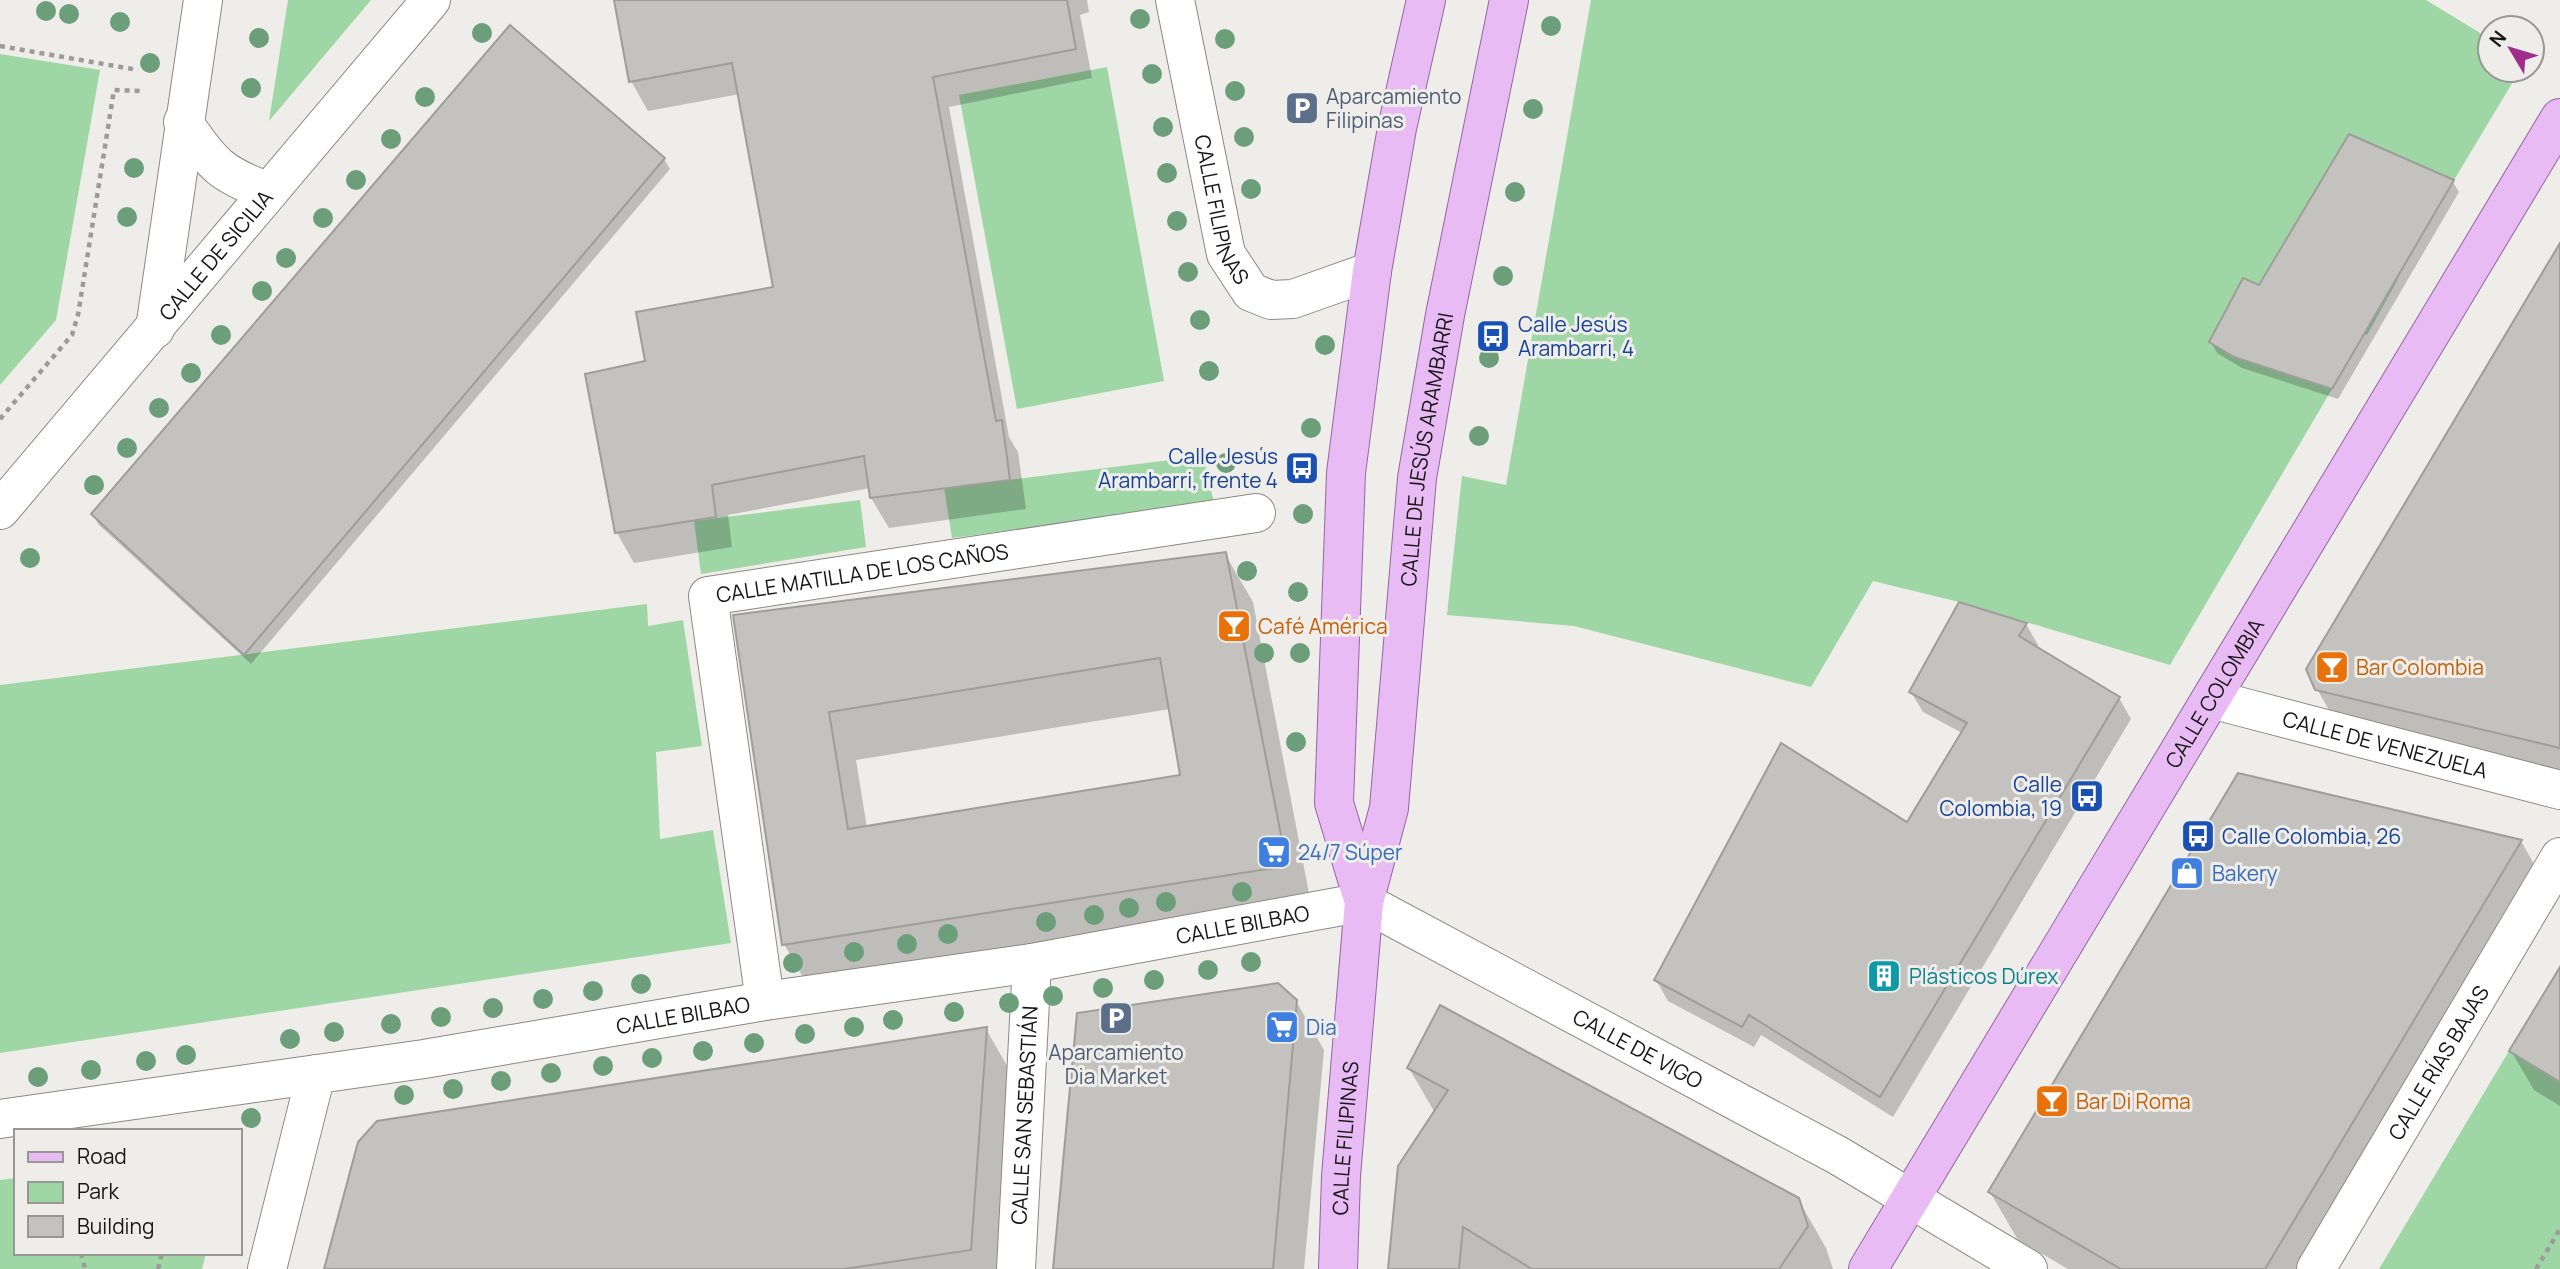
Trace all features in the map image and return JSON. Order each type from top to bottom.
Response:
[{"type":"main road","points":[[1372,271],[1397,128],[1426,0]]},
{"type":"main road","name":"CALLE DE JESÚS ARAMBARRI","points":[[1364,902],[1390,808],[1418,478],[1445,315],[1509,0]]},
{"type":"main road","name":"CALLE COLOMBIA","points":[[1868,1269],[2560,118]]},
{"type":"main road","name":"CALLE FILIPINAS","points":[[1339,1269],[1341,1176],[1364,902],[1334,803],[1346,474],[1372,271]]},
{"type":"street","points":[[155,329],[185,108],[203,0]]},
{"type":"street","name":"CALLE DE SICILIA","points":[[0,510],[431,0]]},
{"type":"street","name":"CALLE FILIPINAS","points":[[1175,0],[1226,254],[1251,292],[1271,300],[1293,299],[1372,271]]},
{"type":"street","points":[[185,108],[212,162],[231,177],[269,192]]},
{"type":"street","name":"CALLE MATILLA DE LOS CAÑOS","points":[[765,1001],[708,596],[1256,513]]},
{"type":"street","name":"CALLE DE VENEZUELA","points":[[2211,699],[2560,790]]},
{"type":"street","name":"CALLE RÍAS BAJAS","points":[[2316,1269],[2560,857]]},
{"type":"street","name":"CALLE BILBAO","points":[[0,1119],[424,1059],[765,1001],[1032,963],[1364,902]]},
{"type":"street","name":"CALLE DE VIGO","points":[[1364,902],[1521,983],[1909,1198],[2028,1269]]},
{"type":"street","name":"CALLE SAN SEBASTIÁN","points":[[1016,1269],[1032,963]]},
{"type":"street","points":[[267,1269],[316,1074]]},
{"type":"path","points":[[0,46],[138,70]]},
{"type":"path","points":[[0,419],[72,335],[78,315],[114,90],[185,108]]},
{"type":"path","points":[[2536,1269],[2560,1229]]},
{"type":"path","points":[[77,1269],[83,1267]]},
{"type":"green space","points":[[288,0],[371,0],[269,121]]},
{"type":"green space","points":[[1591,0],[2426,0],[2476,30],[2476,84],[2512,84],[2454,180],[2349,134],[2288,237],[2398,279],[2367,335],[2243,278],[2209,342],[2234,357],[2332,389],[2170,665],[1959,602],[1873,581],[1811,687],[1574,626],[1447,615],[1462,476],[1506,485]]},
{"type":"green space","points":[[0,54],[100,70],[56,320],[0,385]]},
{"type":"green space","points":[[1107,67],[1164,381],[1017,409],[959,95]]},
{"type":"green space","points":[[1203,456],[1214,503],[952,538],[944,488]]},
{"type":"green space","points":[[860,500],[866,547],[701,574],[694,521]]},
{"type":"green space","points":[[647,604],[648,626],[683,620],[702,746],[656,752],[660,839],[713,830],[731,943],[0,1053],[0,685]]},
{"type":"green space","points":[[2509,1051],[2560,1082],[2560,1269],[2379,1269]]},
{"type":"green space","points":[[14,1178],[14,1255],[206,1255],[202,1269],[0,1269],[0,1180]]},
{"type":"building","points":[[614,0],[1067,0],[1076,49],[933,77],[996,421],[1002,420],[1010,480],[870,498],[864,456],[712,485],[716,517],[615,533],[585,374],[645,361],[636,312],[773,287],[732,63],[629,82]]},
{"type":"building","points":[[510,25],[665,158],[244,655],[91,514]]},
{"type":"building","points":[[2349,134],[2454,180],[2332,389],[2234,357],[2209,342],[2243,278],[2259,285]]},
{"type":"building","points":[[2560,243],[2560,748],[2315,690],[2306,669]]},
{"type":"building","points":[[1226,552],[1287,866],[782,945],[733,615]],"holes":[[[1160,658],[1180,775],[848,829],[829,712]]]},
{"type":"building","points":[[1959,602],[2027,623],[2019,636],[2120,697],[1880,1097],[1749,1015],[1742,1027],[1654,980],[1781,743],[1907,822],[1967,723],[1909,692]]},
{"type":"building","points":[[2238,773],[2522,840],[2265,1269],[2121,1269],[1988,1192]]},
{"type":"building","points":[[2560,967],[2560,1082],[2509,1051]]},
{"type":"building","points":[[1278,983],[1297,1000],[1273,1269],[1053,1269],[1077,1013]]},
{"type":"building","points":[[1440,1005],[1799,1198],[1808,1226],[1779,1269],[1532,1269],[1463,1227],[1459,1269],[1388,1269],[1398,1166],[1448,1090],[1407,1068]]},
{"type":"building","points":[[987,1027],[971,1250],[844,1269],[324,1269],[358,1142],[377,1121]]},
{"type":"place","name":"Aparcamiento Filipinas","points":[[1302,108]]},
{"type":"place","name":"Calle Jesús Arambarri, 4","points":[[1493,336]]},
{"type":"place","name":"Calle Jesús Arambarri, frente 4","points":[[1302,468]]},
{"type":"place","name":"Café América","points":[[1234,626]]},
{"type":"place","name":"Bar Colombia","points":[[2332,667]]},
{"type":"place","name":"Calle Colombia, 19","points":[[2087,796]]},
{"type":"place","name":"Calle Colombia, 26","points":[[2198,836]]},
{"type":"place","name":"24/7 Súper","points":[[1274,852]]},
{"type":"place","name":"Bakery","points":[[2187,873]]},
{"type":"place","name":"Plásticos Dúrex","points":[[1884,976]]},
{"type":"place","name":"Aparcamiento Dia Market","points":[[1116,1018]]},
{"type":"place","name":"Dia","points":[[1282,1027]]},
{"type":"place","name":"Bar Di Roma","points":[[2052,1101]]}]
